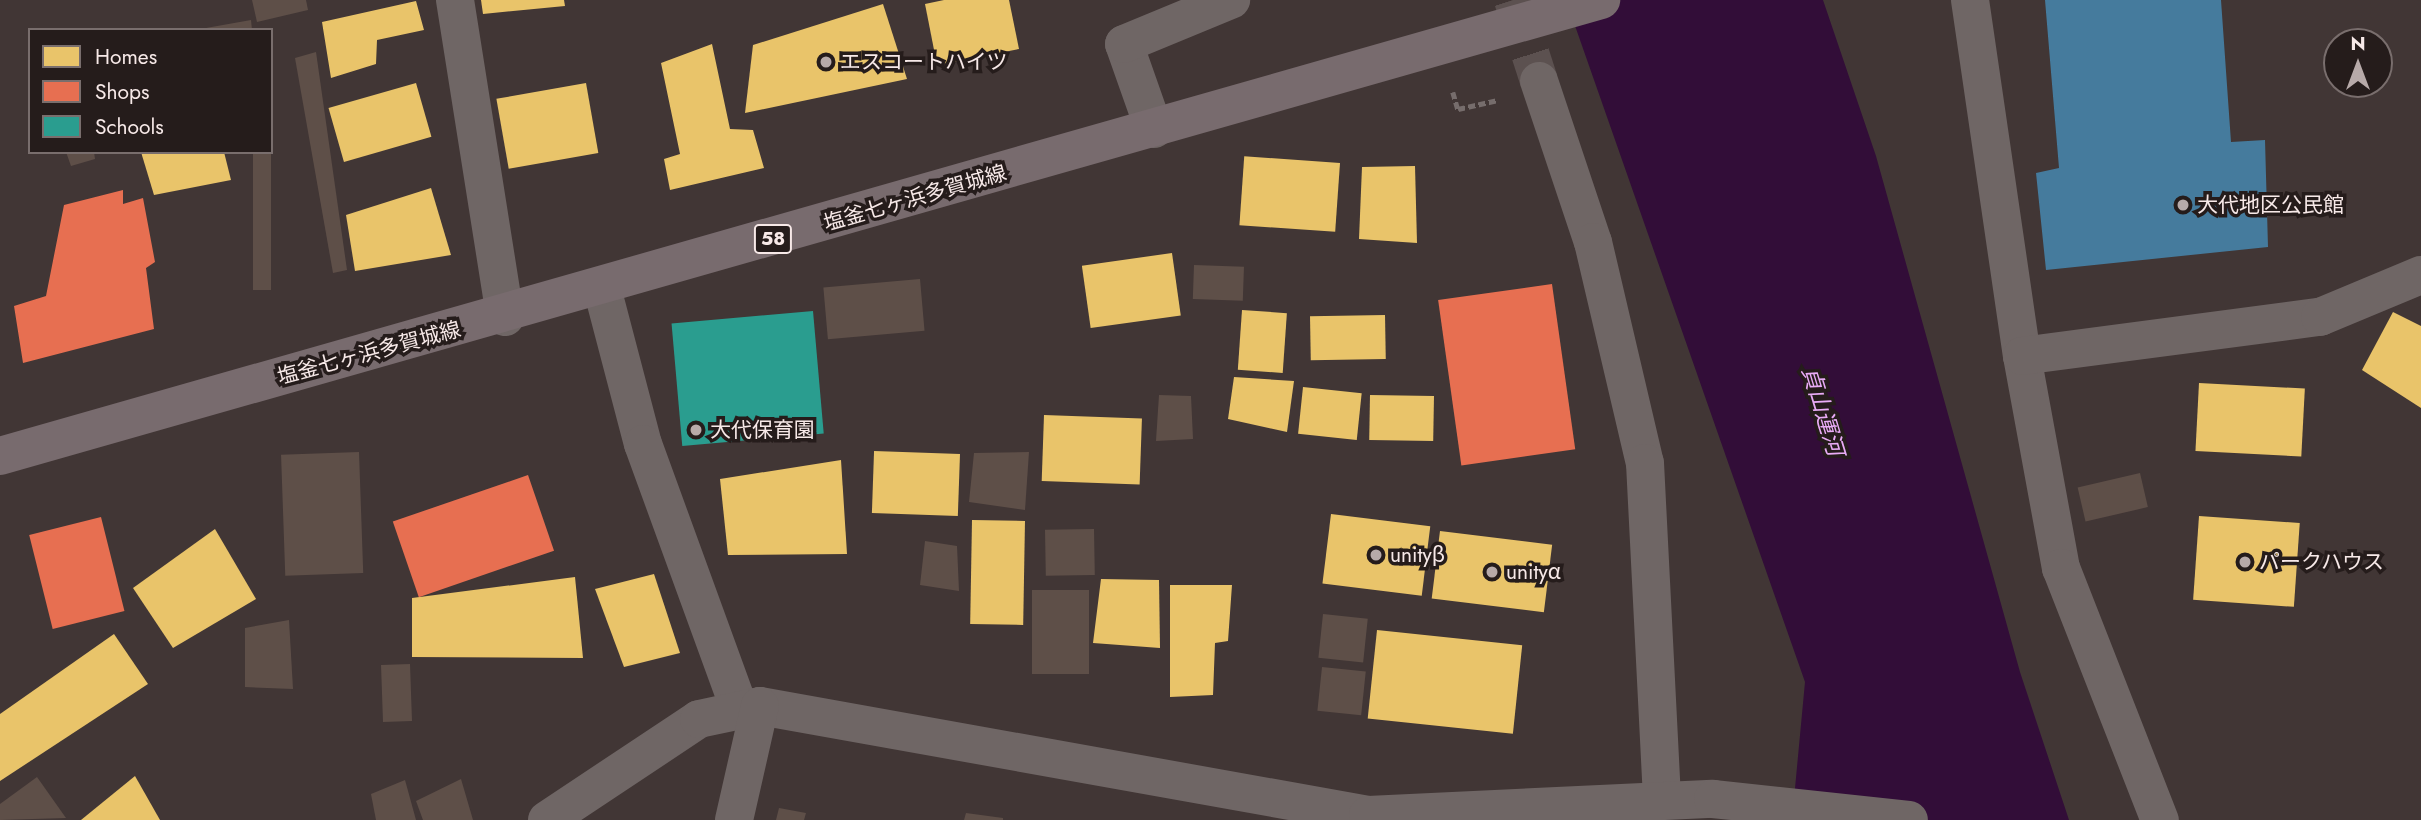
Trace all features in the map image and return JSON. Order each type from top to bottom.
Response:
[{"type":"main road","name":"塩釜七ヶ浜多賀城線","points":[[0,456],[505,317],[1601,0]]},
{"type":"street","points":[[455,0],[505,317]]},
{"type":"street","points":[[1154,129],[1124,44],[1231,0]]},
{"type":"street","points":[[1970,0],[2022,356],[2061,568],[2160,820]]},
{"type":"street","points":[[1539,81],[1592,242],[1645,463],[1662,800]]},
{"type":"street","points":[[2022,356],[2319,317],[2414,284]]},
{"type":"street","points":[[602,288],[643,444],[750,709],[734,820]]},
{"type":"street","points":[[547,820],[699,719],[750,709],[1245,807],[1368,815],[1713,799],[1909,820]]},
{"type":"path","points":[[1453,92],[1458,109],[1506,98]]},
{"type":"water","name":"貞山運河","points":[[1566,0],[1823,0],[1876,156],[2020,672],[2069,820],[1792,820],[1805,682]]},
{"type":"building: Homes","points":[[481,0],[564,0],[565,6],[483,14]]},
{"type":"building: Homes","points":[[944,0],[1009,0],[1019,49],[937,65],[925,4]]},
{"type":"building: Homes","points":[[416,1],[424,30],[377,40],[376,64],[331,78],[322,22]]},
{"type":"building: Homes","name":"エスコートハイツ","points":[[883,4],[907,79],[745,113],[753,45]]},
{"type":"building: Homes","points":[[712,44],[730,129],[753,130],[764,168],[670,190],[664,159],[680,154],[661,63]]},
{"type":"building: Homes","points":[[416,83],[431,137],[344,162],[329,108]]},
{"type":"building: Homes","points":[[586,83],[598,153],[509,169],[496,99]]},
{"type":"building: Homes","points":[[142,154],[224,154],[231,180],[154,195]]},
{"type":"building: Homes","points":[[1244,156],[1340,163],[1335,232],[1239,225]]},
{"type":"building: Homes","points":[[1415,166],[1417,243],[1359,239],[1362,167]]},
{"type":"building: Homes","points":[[431,188],[451,255],[355,271],[346,215]]},
{"type":"building: Homes","points":[[1172,253],[1181,315],[1091,328],[1082,266]]},
{"type":"building: Homes","points":[[1242,310],[1287,313],[1283,373],[1238,370]]},
{"type":"building: Homes","points":[[2393,312],[2421,326],[2421,408],[2362,370]]},
{"type":"building: Homes","points":[[1385,315],[1386,359],[1311,360],[1310,316]]},
{"type":"building: Homes","points":[[1234,377],[1294,381],[1287,432],[1228,419]]},
{"type":"building: Homes","points":[[2199,383],[2305,389],[2301,456],[2195,451]]},
{"type":"building: Homes","points":[[1303,387],[1362,393],[1357,440],[1298,434]]},
{"type":"building: Homes","points":[[1370,395],[1434,396],[1433,441],[1369,440]]},
{"type":"building: Homes","points":[[1044,415],[1142,418],[1140,484],[1042,481]]},
{"type":"building: Homes","points":[[874,451],[960,454],[958,516],[872,513]]},
{"type":"building: Homes","points":[[841,460],[847,554],[728,555],[720,479]]},
{"type":"building: Homes","name":"unityβ","points":[[1331,514],[1430,526],[1422,596],[1322,583]]},
{"type":"building: Homes","name":"パークハウス","points":[[2199,516],[2300,523],[2294,607],[2193,600]]},
{"type":"building: Homes","points":[[972,520],[1025,521],[1023,625],[970,624]]},
{"type":"building: Homes","points":[[215,529],[256,599],[173,648],[133,588]]},
{"type":"building: Homes","name":"unityα","points":[[1440,531],[1552,545],[1544,612],[1432,598]]},
{"type":"building: Homes","points":[[654,574],[680,653],[624,667],[595,589]]},
{"type":"building: Homes","points":[[575,577],[583,658],[412,657],[412,598]]},
{"type":"building: Homes","points":[[1101,579],[1159,580],[1160,648],[1093,643]]},
{"type":"building: Homes","points":[[1170,585],[1232,585],[1228,641],[1215,643],[1213,695],[1170,697]]},
{"type":"building: Homes","points":[[1377,630],[1522,645],[1513,734],[1368,719]]},
{"type":"building: Homes","points":[[114,634],[148,684],[0,781],[0,714]]},
{"type":"building: Homes","points":[[135,776],[160,820],[81,820]]},
{"type":"building: Shops","points":[[123,190],[123,204],[143,198],[155,262],[146,268],[154,329],[23,363],[14,306],[46,296],[64,205]]},
{"type":"building: Shops","points":[[1552,284],[1575,449],[1461,465],[1438,300]]},
{"type":"building: Shops","points":[[528,475],[554,551],[419,597],[393,522]]},
{"type":"building: Shops","points":[[101,517],[124,611],[53,629],[29,535]]},
{"type":"building: Schools","points":[[813,311],[824,434],[682,446],[672,323]]},
{"type":"building: Public","points":[[2045,0],[2221,0],[2231,142],[2265,140],[2268,247],[2046,270],[2036,173],[2059,168]]},
{"type":"building: Other","points":[[252,0],[306,0],[308,10],[257,22]]},
{"type":"building: Other","points":[[251,20],[252,28],[206,28]]},
{"type":"building: Other","points":[[316,52],[347,270],[333,273],[295,58]]},
{"type":"building: Other","points":[[67,154],[94,154],[95,159],[71,166]]},
{"type":"building: Other","points":[[253,154],[271,154],[271,290],[253,290]]},
{"type":"building: Other","points":[[1194,265],[1244,267],[1243,301],[1193,299]]},
{"type":"building: Other","points":[[920,279],[925,331],[828,339],[823,287]]},
{"type":"building: Other","points":[[1159,395],[1191,396],[1193,439],[1156,441]]},
{"type":"building: Other","points":[[359,452],[363,573],[285,576],[281,455]]},
{"type":"building: Other","points":[[1029,452],[1025,510],[969,502],[974,453]]},
{"type":"building: Other","points":[[2140,473],[2148,507],[2086,521],[2078,487]]},
{"type":"building: Other","points":[[1094,529],[1095,575],[1046,576],[1045,530]]},
{"type":"building: Other","points":[[925,541],[957,546],[959,591],[920,585]]},
{"type":"building: Other","points":[[1032,590],[1089,590],[1089,674],[1032,674]]},
{"type":"building: Other","points":[[1323,614],[1368,619],[1363,662],[1318,658]]},
{"type":"building: Other","points":[[289,620],[293,689],[245,687],[245,628]]},
{"type":"building: Other","points":[[410,664],[412,721],[383,722],[381,665]]},
{"type":"building: Other","points":[[1322,667],[1366,672],[1361,715],[1317,711]]},
{"type":"building: Other","points":[[37,777],[66,818],[0,820],[0,804]]},
{"type":"building: Other","points":[[461,779],[473,820],[423,820],[416,801]]},
{"type":"building: Other","points":[[405,780],[416,820],[376,820],[371,794]]},
{"type":"building: Other","points":[[779,808],[806,813],[804,820],[776,820]]},
{"type":"building: Other","points":[[966,813],[1003,818],[1003,820],[964,820]]},
{"type":"tunnel","points":[[1513,0],[1539,81]]},
{"type":"place","name":"エスコートハイツ","points":[[826,62]]},
{"type":"place","name":"大代地区公民館","points":[[2183,205]]},
{"type":"place","name":"大代保育園","points":[[696,430]]},
{"type":"place","name":"unityβ","points":[[1376,555]]},
{"type":"place","name":"パークハウス","points":[[2245,562]]},
{"type":"place","name":"unityα","points":[[1492,572]]}]
